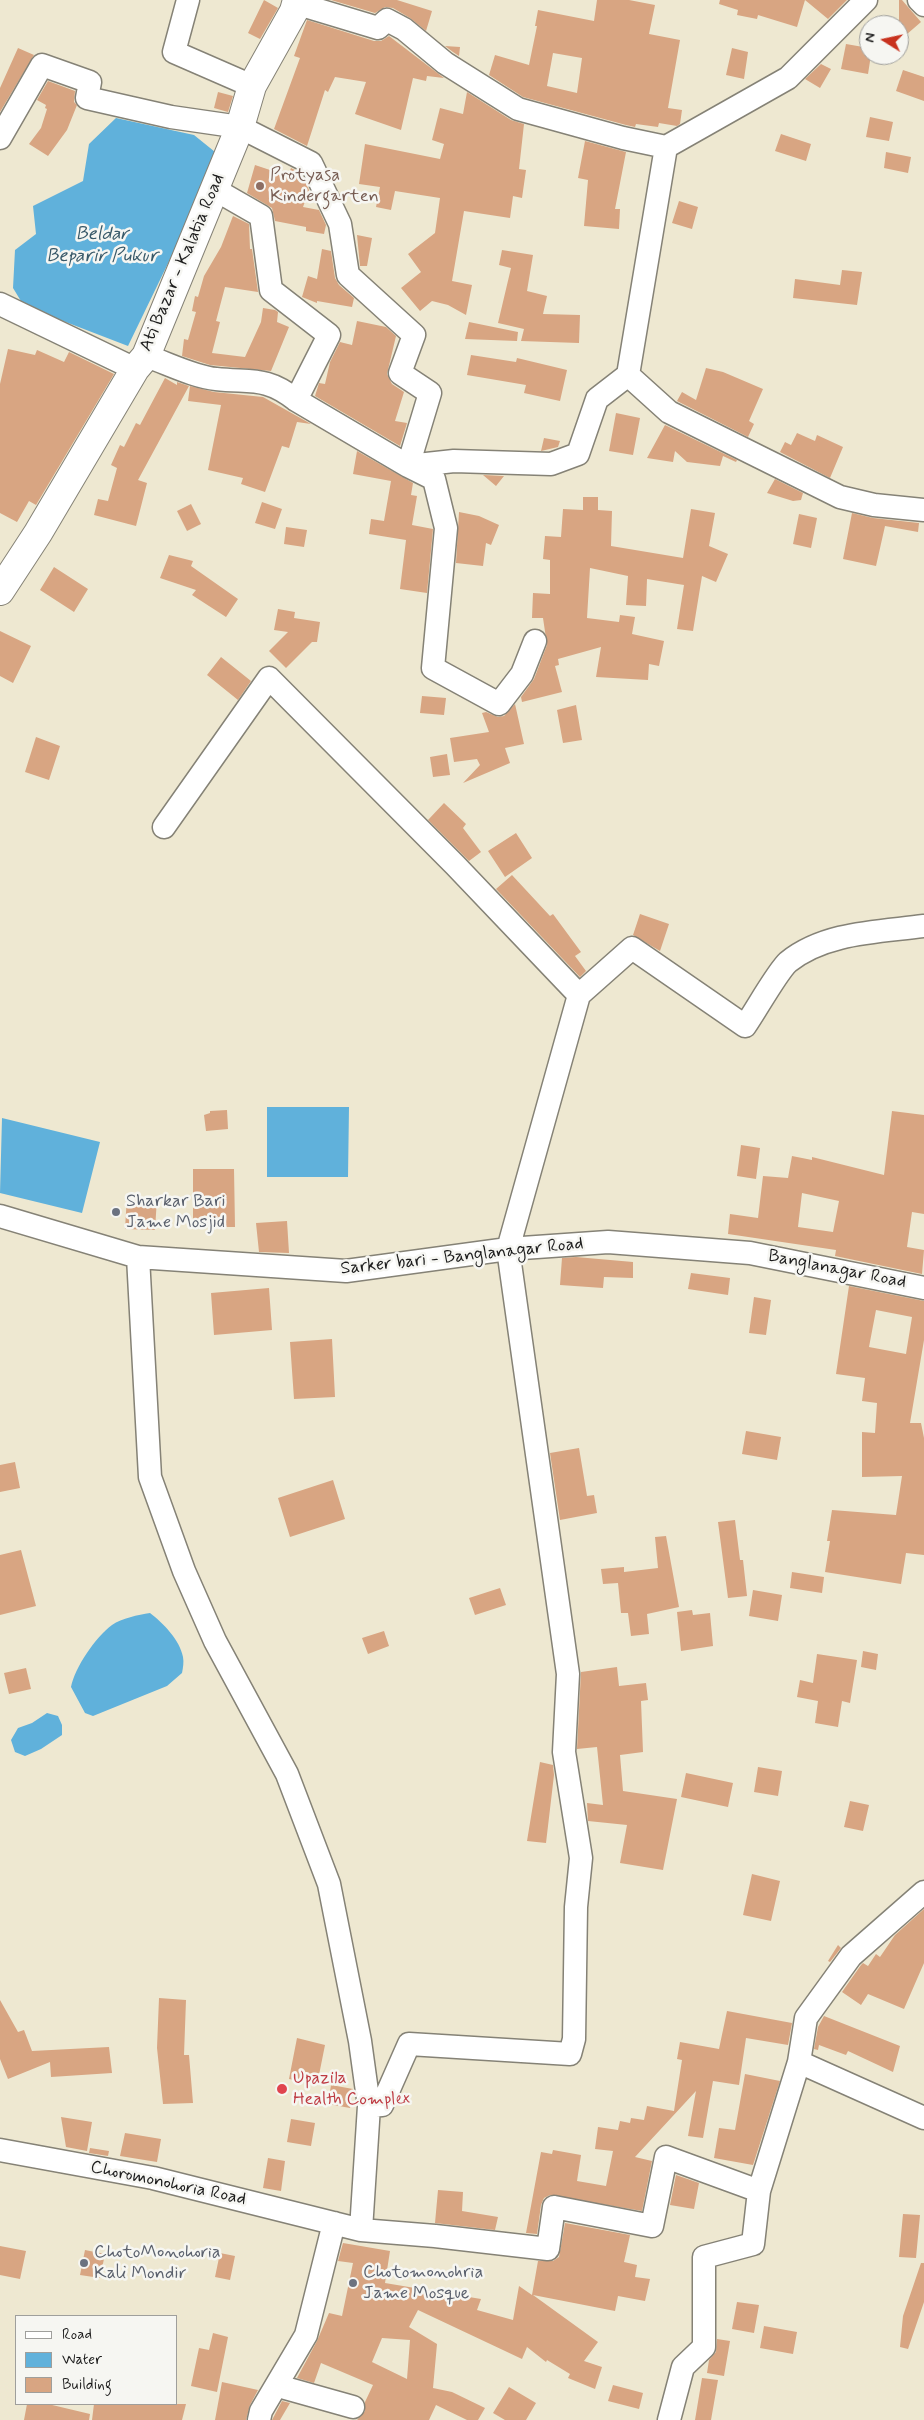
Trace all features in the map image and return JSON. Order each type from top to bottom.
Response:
[{"type":"main road","name":"Ati Bazar - Kalatia Road","points":[[0,591],[38,533],[140,363],[240,127],[252,86],[294,11],[296,2]]},
{"type":"street","points":[[188,0],[174,52],[252,86]]},
{"type":"street","points":[[919,0],[924,5]]},
{"type":"street","points":[[296,2],[378,28],[387,20],[404,29],[445,64],[518,109],[623,138],[666,147],[788,78],[858,3]]},
{"type":"street","points":[[0,138],[42,65],[90,82],[87,98],[171,117],[240,127],[311,163],[340,224],[348,275],[414,335],[400,373],[430,393],[408,466]]},
{"type":"street","points":[[408,466],[454,461],[551,464],[578,454],[597,399],[628,375],[666,147]]},
{"type":"street","points":[[214,189],[261,216],[270,290],[329,335],[296,400]]},
{"type":"street","points":[[0,304],[140,363],[215,379],[250,380],[280,387],[296,400],[408,466],[434,479],[446,528],[433,668],[499,704],[522,674],[535,641]]},
{"type":"street","points":[[628,375],[669,412],[840,497],[874,505],[924,510]]},
{"type":"street","points":[[164,827],[269,678],[455,865],[579,995]]},
{"type":"street","points":[[369,2106],[382,2105],[409,2044],[570,2054],[574,2039],[576,1908],[581,1858],[564,1752],[568,1674],[508,1249],[579,995],[632,948],[746,1026],[787,963],[817,944],[851,936],[924,926]]},
{"type":"street","name":"Sarker bari - Banglanagar Road","points":[[0,1216],[138,1256],[346,1271],[508,1249],[608,1242],[750,1253]]},
{"type":"street","name":"Banglanagar Road","points":[[750,1253],[924,1288]]},
{"type":"street","points":[[138,1256],[150,1477],[184,1572],[215,1641],[287,1774],[329,1884],[360,2041],[369,2106],[362,2230]]},
{"type":"street","points":[[669,2420],[683,2367],[704,2348],[704,2257],[753,2244],[759,2190],[799,2062],[806,2018],[851,1956],[924,1892]]},
{"type":"street","points":[[799,2062],[924,2118]]},
{"type":"street","name":"Choromonohoria Road","points":[[0,2150],[153,2178],[362,2230],[548,2249],[554,2207],[652,2226],[666,2157],[759,2190]]},
{"type":"street","points":[[259,2420],[261,2412],[278,2386],[306,2335],[334,2223]]},
{"type":"street","points":[[278,2386],[353,2407]]},
{"type":"water","name":"Beldar Beparir Pukur","points":[[116,118],[194,135],[220,156],[128,346],[24,306],[13,288],[15,250],[36,234],[33,206],[83,181],[89,144]]},
{"type":"water","points":[[267,1107],[349,1107],[348,1177],[267,1177]]},
{"type":"water","points":[[2,1118],[100,1142],[82,1213],[0,1193]]},
{"type":"water","points":[[150,1613],[175,1638],[183,1659],[182,1673],[167,1686],[93,1716],[85,1713],[71,1687],[73,1679],[87,1653],[99,1637],[112,1625],[125,1619]]},
{"type":"water","points":[[47,1713],[58,1716],[62,1725],[62,1735],[41,1749],[25,1756],[15,1752],[11,1740],[18,1728],[32,1723]]},
{"type":"building","points":[[264,0],[278,8],[260,39],[248,33]]},
{"type":"building","points":[[331,0],[397,0],[432,11],[426,31],[410,18],[393,8],[385,7],[375,13]]},
{"type":"building","points":[[597,0],[629,0],[655,5],[649,34],[680,40],[668,108],[682,110],[680,124],[677,126],[659,123],[658,127],[636,124],[635,127],[626,125],[523,97],[489,75],[495,55],[529,65],[537,26],[535,26],[538,10],[594,21]],"holes":[[[553,53],[582,58],[577,93],[547,86]]]},
{"type":"building","points":[[720,0],[805,0],[797,27],[758,15],[757,19],[737,15],[738,10],[719,4]]},
{"type":"building","points":[[805,0],[847,0],[828,19]]},
{"type":"building","points":[[899,0],[902,0],[921,22],[909,32],[909,15],[899,15]]},
{"type":"building","points":[[307,20],[374,41],[381,41],[389,36],[444,78],[427,76],[426,81],[413,78],[401,130],[355,114],[366,82],[335,77],[328,92],[325,90],[307,146],[274,129],[300,58],[294,56]]},
{"type":"building","points":[[846,44],[859,46],[859,65],[869,65],[868,74],[841,69]]},
{"type":"building","points":[[445,46],[460,47],[459,56],[453,52]]},
{"type":"building","points":[[18,48],[34,55],[0,112],[0,88]]},
{"type":"building","points":[[732,48],[748,52],[744,79],[726,75]]},
{"type":"building","points":[[821,64],[831,69],[820,88],[805,79]]},
{"type":"building","points":[[903,70],[924,77],[924,101],[896,91]]},
{"type":"building","points":[[48,81],[75,91],[74,102],[77,105],[67,130],[48,156],[29,144],[41,128],[47,109],[45,108],[46,105],[37,100]]},
{"type":"building","points":[[218,92],[233,96],[228,112],[214,108]]},
{"type":"building","points":[[467,92],[511,120],[524,124],[519,169],[526,170],[522,198],[513,196],[510,218],[464,211],[452,281],[472,285],[466,315],[448,305],[432,301],[420,311],[401,288],[421,272],[408,254],[435,233],[440,198],[395,191],[391,210],[376,207],[380,187],[359,184],[365,144],[440,159],[444,144],[432,140],[440,108],[463,114]]},
{"type":"building","points":[[870,117],[893,122],[889,141],[866,137]]},
{"type":"building","points":[[781,134],[811,144],[806,161],[775,151]]},
{"type":"building","points":[[585,141],[626,152],[615,209],[620,209],[619,229],[584,226],[588,180],[578,178]]},
{"type":"building","points":[[886,152],[911,157],[908,173],[884,168]]},
{"type":"building","points":[[255,165],[288,176],[291,168],[301,173],[309,190],[303,207],[319,210],[326,225],[324,234],[306,231],[306,227],[275,221],[272,208],[247,193]]},
{"type":"building","points":[[679,201],[698,207],[692,229],[672,223]]},
{"type":"building","points":[[233,216],[249,224],[250,249],[252,249],[258,292],[225,287],[216,321],[220,322],[212,353],[245,357],[261,322],[263,308],[275,310],[278,312],[277,322],[289,327],[271,371],[210,365],[182,356],[184,339],[188,340],[196,312],[192,311],[195,296],[198,297],[204,276],[221,247]]},
{"type":"building","points":[[357,235],[372,238],[367,266],[360,266]]},
{"type":"building","points":[[322,249],[331,251],[335,278],[339,285],[354,298],[352,307],[317,301],[317,303],[302,297],[308,276],[317,279]]},
{"type":"building","points":[[502,250],[533,255],[527,291],[547,296],[543,314],[580,315],[579,343],[521,341],[524,329],[498,323],[511,268],[499,265]]},
{"type":"building","points":[[842,270],[862,272],[857,305],[793,298],[795,279],[840,285]]},
{"type":"building","points":[[357,321],[386,327],[396,336],[387,374],[392,384],[404,392],[395,421],[407,423],[400,446],[315,396],[319,383],[325,384],[330,362],[340,342],[352,345]]},
{"type":"building","points":[[469,322],[518,332],[517,341],[465,339]]},
{"type":"building","points":[[8,349],[35,355],[37,350],[64,362],[69,352],[114,374],[36,505],[29,501],[17,522],[0,513],[0,384]]},
{"type":"building","points":[[471,355],[516,362],[517,358],[567,370],[560,401],[524,393],[526,385],[467,375]]},
{"type":"building","points":[[706,368],[723,372],[763,389],[749,421],[754,424],[748,437],[677,401],[682,392],[696,400]]},
{"type":"building","points":[[165,378],[177,385],[177,382],[189,386],[138,480],[147,483],[136,526],[94,515],[98,499],[108,501],[117,468],[111,465],[120,445],[124,447],[136,423],[140,425]]},
{"type":"building","points":[[190,386],[214,392],[263,397],[311,424],[297,422],[289,448],[282,446],[265,492],[241,484],[243,478],[208,470],[221,405],[188,401]]},
{"type":"building","points":[[616,413],[640,418],[633,455],[609,451]]},
{"type":"building","points":[[665,425],[737,460],[736,462],[723,456],[720,466],[687,462],[675,451],[673,462],[647,458]]},
{"type":"building","points":[[797,433],[815,441],[817,435],[843,447],[830,478],[780,452],[785,442],[791,445]]},
{"type":"building","points":[[544,438],[560,441],[558,447],[541,451]]},
{"type":"building","points":[[357,451],[413,483],[411,495],[417,496],[412,525],[433,529],[427,593],[400,589],[406,540],[369,534],[371,519],[384,521],[391,481],[353,474]]},
{"type":"building","points":[[483,475],[504,476],[496,486]]},
{"type":"building","points":[[775,479],[803,493],[801,500],[793,501],[767,493]]},
{"type":"building","points":[[583,497],[598,497],[598,510],[612,511],[611,546],[683,558],[691,509],[715,513],[709,546],[728,554],[716,582],[702,576],[693,631],[677,629],[684,585],[647,579],[646,606],[626,605],[628,576],[590,568],[587,618],[619,622],[620,615],[635,617],[632,634],[664,641],[659,666],[649,664],[648,680],[596,677],[601,647],[558,659],[559,665],[555,666],[562,692],[522,702],[521,697],[534,679],[547,645],[543,618],[532,618],[533,593],[550,594],[550,560],[543,559],[545,536],[561,537],[563,509],[583,510]]},
{"type":"building","points":[[262,502],[282,509],[275,529],[255,523]]},
{"type":"building","points":[[191,504],[201,524],[187,531],[177,511]]},
{"type":"building","points":[[459,512],[479,516],[499,525],[491,545],[486,543],[483,566],[456,563]]},
{"type":"building","points":[[852,513],[873,518],[919,523],[918,532],[885,526],[876,566],[843,559]]},
{"type":"building","points":[[799,514],[817,518],[811,548],[793,544]]},
{"type":"building","points":[[286,527],[307,530],[304,547],[284,544]]},
{"type":"building","points":[[169,555],[193,561],[191,566],[238,599],[226,617],[192,595],[196,590],[160,578]]},
{"type":"building","points":[[54,567],[88,589],[74,612],[40,590]]},
{"type":"building","points":[[278,609],[295,612],[294,618],[320,622],[317,642],[312,642],[286,668],[269,651],[288,632],[274,630]]},
{"type":"building","points":[[0,631],[31,646],[13,683],[0,676]]},
{"type":"building","points":[[221,657],[251,681],[238,700],[207,675]]},
{"type":"building","points":[[422,696],[446,698],[444,715],[420,713]]},
{"type":"building","points":[[515,704],[524,744],[505,748],[510,763],[463,783],[480,765],[477,759],[454,762],[450,738],[489,732],[482,713],[486,712],[498,717],[504,716]]},
{"type":"building","points":[[576,705],[582,740],[563,743],[557,710]]},
{"type":"building","points":[[36,737],[60,746],[49,780],[25,772]]},
{"type":"building","points":[[447,754],[450,775],[433,777],[430,757]]},
{"type":"building","points":[[444,803],[466,824],[463,828],[481,852],[469,861],[428,820]]},
{"type":"building","points":[[516,833],[532,858],[505,877],[488,851]]},
{"type":"building","points":[[512,875],[550,916],[553,914],[581,952],[575,956],[586,971],[580,977],[496,889]]},
{"type":"building","points":[[640,914],[669,924],[660,951],[633,935]]},
{"type":"building","points":[[227,1110],[228,1129],[206,1131],[204,1115],[210,1113],[210,1111]]},
{"type":"building","points":[[892,1111],[924,1115],[924,1214],[912,1212],[907,1247],[924,1250],[922,1274],[835,1256],[836,1250],[728,1234],[730,1214],[758,1218],[763,1176],[788,1178],[792,1156],[812,1160],[812,1157],[884,1175]],"holes":[[[802,1193],[839,1201],[833,1232],[798,1227]]]},
{"type":"building","points":[[741,1145],[760,1148],[756,1179],[737,1176]]},
{"type":"building","points":[[193,1169],[234,1169],[235,1227],[193,1227]]},
{"type":"building","points":[[127,1196],[157,1198],[155,1230],[125,1229]]},
{"type":"building","points":[[287,1221],[289,1253],[259,1252],[256,1223]]},
{"type":"building","points":[[576,1257],[633,1262],[633,1278],[604,1277],[603,1288],[560,1285],[562,1258]]},
{"type":"building","points":[[691,1273],[730,1278],[728,1295],[688,1289]]},
{"type":"building","points":[[849,1286],[924,1301],[924,1340],[910,1423],[921,1423],[924,1438],[924,1555],[906,1553],[901,1584],[825,1572],[832,1510],[896,1515],[902,1476],[862,1477],[862,1432],[875,1433],[877,1403],[862,1401],[865,1378],[836,1374]],"holes":[[[876,1310],[912,1317],[906,1354],[869,1347]]]},
{"type":"building","points":[[269,1288],[272,1330],[214,1335],[211,1293]]},
{"type":"building","points":[[754,1297],[771,1300],[766,1335],[749,1333]]},
{"type":"building","points":[[332,1339],[335,1397],[294,1399],[290,1342]]},
{"type":"building","points":[[746,1431],[781,1437],[777,1460],[742,1454]]},
{"type":"building","points":[[579,1448],[587,1496],[594,1495],[597,1513],[560,1520],[550,1453]]},
{"type":"building","points":[[15,1462],[20,1488],[0,1492],[0,1465]]},
{"type":"building","points":[[333,1480],[345,1519],[290,1537],[278,1498]]},
{"type":"building","points":[[735,1520],[740,1560],[743,1560],[747,1596],[728,1598],[718,1522]]},
{"type":"building","points":[[666,1536],[679,1607],[647,1614],[649,1634],[631,1636],[628,1613],[621,1613],[618,1583],[603,1584],[601,1569],[624,1567],[624,1572],[658,1568],[655,1537]]},
{"type":"building","points":[[21,1550],[36,1606],[0,1615],[0,1555]]},
{"type":"building","points":[[792,1572],[824,1577],[822,1593],[790,1588]]},
{"type":"building","points":[[500,1588],[506,1605],[475,1615],[469,1598]]},
{"type":"building","points":[[753,1590],[782,1595],[778,1621],[749,1616]]},
{"type":"building","points":[[692,1610],[693,1615],[710,1613],[713,1646],[681,1651],[677,1612]]},
{"type":"building","points":[[384,1631],[389,1646],[368,1654],[362,1638]]},
{"type":"building","points":[[863,1651],[878,1654],[876,1670],[861,1667]]},
{"type":"building","points":[[817,1654],[857,1660],[850,1703],[842,1701],[838,1727],[815,1723],[818,1701],[797,1697],[800,1680],[813,1683]]},
{"type":"building","points":[[617,1667],[619,1686],[646,1683],[648,1700],[641,1701],[643,1752],[620,1755],[623,1791],[677,1799],[663,1870],[620,1863],[627,1825],[588,1821],[587,1803],[603,1805],[597,1747],[577,1749],[581,1672]]},
{"type":"building","points":[[26,1668],[31,1689],[9,1694],[4,1673]]},
{"type":"building","points":[[540,1762],[553,1765],[554,1775],[546,1843],[527,1841]]},
{"type":"building","points":[[758,1767],[782,1771],[778,1796],[754,1792]]},
{"type":"building","points":[[686,1773],[733,1783],[728,1807],[681,1797]]},
{"type":"building","points":[[850,1801],[869,1805],[863,1831],[844,1827]]},
{"type":"building","points":[[752,1874],[780,1881],[771,1921],[743,1915]]},
{"type":"building","points":[[924,1909],[924,1963],[904,2009],[868,1994],[861,2005],[842,1992],[861,1965],[863,1963],[868,1966],[876,1954],[880,1957],[895,1935]]},
{"type":"building","points":[[838,1945],[841,1948],[830,1962],[828,1961]]},
{"type":"building","points":[[159,1998],[186,2000],[184,2055],[189,2055],[193,2103],[163,2104],[157,2048]]},
{"type":"building","points":[[0,2000],[18,2032],[24,2030],[32,2051],[109,2047],[112,2073],[51,2077],[50,2062],[8,2079],[0,2059]]},
{"type":"building","points":[[727,2011],[792,2023],[788,2045],[746,2038],[739,2085],[713,2081],[703,2138],[688,2136],[696,2091],[635,2157],[652,2161],[642,2211],[550,2195],[544,2198],[541,2205],[537,2234],[526,2233],[541,2152],[552,2154],[553,2150],[581,2155],[577,2181],[606,2186],[613,2151],[595,2149],[598,2127],[618,2130],[620,2121],[630,2123],[631,2118],[644,2120],[647,2106],[674,2111],[682,2060],[677,2059],[680,2042],[719,2049]]},
{"type":"building","points":[[824,2016],[900,2046],[893,2072],[848,2051],[846,2055],[819,2045],[818,2050],[814,2049],[818,2027]]},
{"type":"building","points":[[297,2038],[325,2045],[317,2085],[289,2079]]},
{"type":"building","points":[[745,2074],[780,2081],[753,2165],[714,2158],[719,2128],[735,2130]]},
{"type":"building","points":[[331,2085],[353,2089],[350,2108],[328,2104]]},
{"type":"building","points":[[61,2117],[92,2122],[87,2151],[66,2147]]},
{"type":"building","points":[[291,2119],[315,2123],[311,2146],[287,2142]]},
{"type":"building","points":[[125,2133],[161,2139],[157,2162],[120,2156]]},
{"type":"building","points":[[90,2148],[109,2151],[108,2156],[89,2153]]},
{"type":"building","points":[[268,2158],[285,2161],[281,2191],[263,2188]]},
{"type":"building","points":[[676,2175],[699,2183],[694,2209],[670,2205]]},
{"type":"building","points":[[438,2190],[463,2192],[462,2211],[498,2217],[495,2230],[435,2223]]},
{"type":"building","points":[[903,2214],[920,2215],[916,2258],[899,2257]]},
{"type":"building","points":[[565,2223],[630,2235],[624,2262],[637,2265],[635,2277],[650,2279],[645,2301],[618,2296],[615,2311],[533,2295],[598,2342],[584,2361],[602,2367],[595,2389],[568,2378],[570,2374],[547,2360],[546,2362],[527,2347],[522,2359],[418,2310],[409,2327],[437,2344],[433,2388],[452,2392],[485,2408],[478,2420],[467,2420],[436,2405],[429,2420],[357,2420],[365,2411],[365,2402],[373,2385],[321,2363],[314,2383],[297,2378],[317,2341],[329,2313],[342,2316],[353,2263],[338,2261],[343,2243],[390,2251],[385,2283],[481,2299],[477,2310],[513,2320],[519,2286],[532,2295],[538,2261],[553,2261],[559,2257]],"holes":[[[382,2338],[410,2340],[407,2379],[372,2362]]]},
{"type":"building","points":[[0,2246],[26,2251],[20,2279],[0,2275]]},
{"type":"building","points":[[85,2250],[105,2254],[100,2278],[80,2275]]},
{"type":"building","points":[[220,2253],[235,2256],[230,2280],[215,2277]]},
{"type":"building","points":[[921,2263],[924,2263],[924,2302],[908,2349],[900,2347],[903,2316]]},
{"type":"building","points":[[737,2302],[759,2305],[754,2333],[732,2329]]},
{"type":"building","points":[[764,2326],[797,2332],[793,2354],[760,2348]]},
{"type":"building","points":[[213,2333],[228,2337],[217,2392],[191,2386],[199,2348],[209,2350]]},
{"type":"building","points":[[717,2339],[730,2341],[724,2376],[707,2373],[709,2360],[716,2352]]},
{"type":"building","points":[[702,2378],[718,2380],[711,2420],[695,2420]]},
{"type":"building","points":[[222,2382],[258,2390],[250,2405],[246,2420],[215,2420]]},
{"type":"building","points":[[613,2385],[643,2393],[639,2409],[608,2401]]},
{"type":"building","points":[[509,2387],[536,2403],[526,2420],[505,2420],[493,2413]]},
{"type":"building","points":[[282,2401],[290,2403],[280,2420],[272,2420]]},
{"type":"building","points":[[186,2404],[182,2420],[92,2420],[94,2405]]},
{"type":"building","points":[[27,2405],[52,2405],[90,2414],[89,2420],[24,2420]]},
{"type":"place","name":"Protyasa Kindergarten","points":[[260,186]]},
{"type":"place","name":"Sharkar Bari Jame Mosjid","points":[[116,1212]]},
{"type":"place","name":"Upazila Health Complex","points":[[282,2089]]},
{"type":"place","name":"ChotoMonohoria Kali Mondir","points":[[84,2263]]},
{"type":"place","name":"Chotomonohria Jame Mosque","points":[[353,2283]]}]
